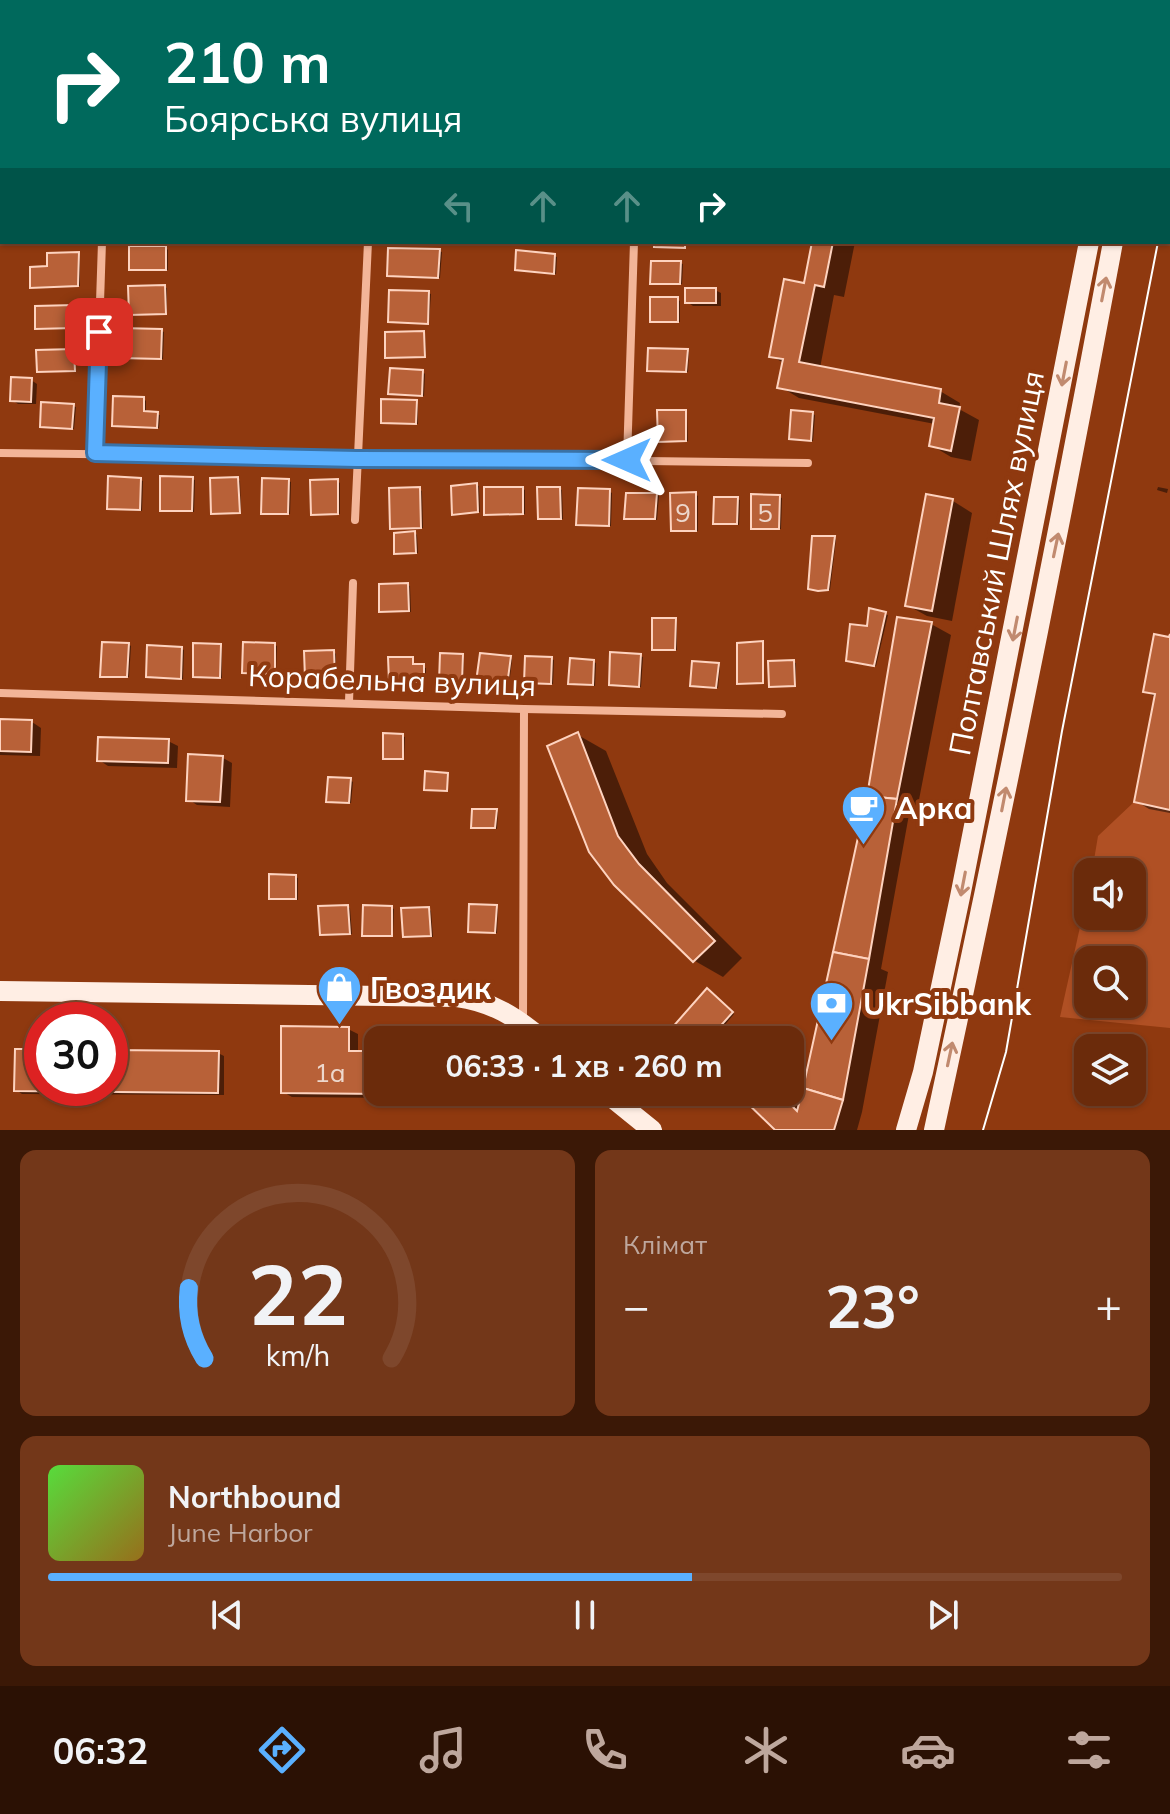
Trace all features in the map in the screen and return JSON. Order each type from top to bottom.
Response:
[{"type":"main road","name":"Полтавський Шлях вулиця","points":[[906,1130],[923,1072],[957,912],[1089,244]]},
{"type":"main road","name":"Полтавський Шлях вулиця","points":[[934,1130],[1063,511],[1113,244]]},
{"type":"main road","points":[[0,991],[457,997],[491,1004],[527,1026]]},
{"type":"main road","points":[[622,1106],[652,1130]]},
{"type":"street","points":[[95,453],[102,244]]},
{"type":"street","points":[[355,520],[368,244]]},
{"type":"street","points":[[627,460],[634,244]]},
{"type":"street","points":[[0,453],[808,463]]},
{"type":"street","points":[[349,702],[353,583]]},
{"type":"street","name":"Корабельна вулиця","points":[[0,693],[782,714]]},
{"type":"street","points":[[523,1023],[524,709]]},
{"type":"shaded area","points":[[1134,802],[1170,810],[1170,1028],[1060,1017],[1074,954],[1074,1018],[1146,1018],[1146,946],[1076,946],[1079,930],[1146,930],[1146,858],[1094,858],[1098,836]]},
{"type":"building","points":[[654,244],[685,244],[685,248],[654,247]]},
{"type":"building","points":[[812,244],[833,244],[824,287],[815,285],[799,362],[941,389],[939,403],[960,407],[951,451],[929,446],[934,418],[777,388],[783,359],[769,357],[784,279],[804,283]]},
{"type":"building","points":[[129,246],[166,246],[166,270],[129,270]]},
{"type":"building","points":[[388,248],[440,249],[438,278],[387,276]]},
{"type":"building","points":[[516,250],[555,254],[554,274],[515,270]]},
{"type":"building","points":[[79,252],[78,286],[30,288],[30,267],[47,266],[47,253]]},
{"type":"building","points":[[651,261],[681,261],[680,284],[650,284]]},
{"type":"building","points":[[165,285],[166,314],[129,315],[128,286]]},
{"type":"building","points":[[685,288],[716,288],[716,303],[685,303]]},
{"type":"building","points":[[389,290],[429,291],[428,324],[388,322]]},
{"type":"building","points":[[650,297],[678,297],[678,322],[650,322]]},
{"type":"building","points":[[74,305],[74,328],[35,329],[35,306]]},
{"type":"building","points":[[120,328],[162,329],[161,359],[120,358]]},
{"type":"building","points":[[424,331],[425,357],[385,358],[385,332]]},
{"type":"building","points":[[648,348],[688,349],[686,372],[647,371]]},
{"type":"building","points":[[74,349],[75,371],[37,372],[36,350]]},
{"type":"building","points":[[390,368],[423,370],[422,396],[388,394]]},
{"type":"building","points":[[11,377],[32,378],[31,402],[10,401]]},
{"type":"building","points":[[113,396],[144,397],[144,411],[158,412],[157,428],[112,426]]},
{"type":"building","points":[[381,399],[417,400],[416,424],[381,423]]},
{"type":"building","points":[[41,402],[74,404],[72,429],[40,427]]},
{"type":"building","points":[[657,410],[686,410],[686,441],[658,442]]},
{"type":"building","points":[[791,410],[813,412],[811,441],[789,439]]},
{"type":"building","points":[[108,476],[141,478],[140,510],[107,509]]},
{"type":"building","points":[[160,476],[193,477],[192,511],[160,511]]},
{"type":"building","points":[[238,477],[240,513],[211,514],[210,478]]},
{"type":"building","points":[[262,478],[289,479],[288,514],[261,514]]},
{"type":"building","points":[[338,479],[338,514],[311,515],[310,480]]},
{"type":"building","points":[[477,483],[478,512],[452,515],[451,486]]},
{"type":"building","points":[[420,487],[421,528],[390,529],[389,488]]},
{"type":"building","points":[[484,487],[523,487],[523,514],[484,515]]},
{"type":"building","points":[[537,487],[560,487],[561,519],[538,519]]},
{"type":"building","points":[[578,488],[610,489],[609,526],[576,525]]},
{"type":"building","points":[[696,492],[696,531],[671,531],[670,493]]},
{"type":"building","points":[[626,493],[657,493],[655,519],[624,519]]},
{"type":"building","points":[[751,494],[780,495],[779,529],[751,529]]},
{"type":"building","points":[[926,494],[953,499],[932,611],[905,606]]},
{"type":"building","points":[[714,497],[738,497],[737,524],[713,524]]},
{"type":"building","points":[[415,531],[416,553],[394,554],[394,533]]},
{"type":"building","points":[[812,536],[835,536],[828,590],[808,589]]},
{"type":"building","points":[[408,583],[409,611],[379,612],[379,584]]},
{"type":"building","points":[[869,608],[886,612],[874,666],[846,661],[850,624],[867,626]]},
{"type":"building","points":[[897,617],[932,622],[897,799],[867,796]]},
{"type":"building","points":[[652,618],[676,618],[675,650],[652,650]]},
{"type":"building","points":[[1154,634],[1169,637],[1170,634],[1170,810],[1134,802],[1155,694],[1143,692]]},
{"type":"building","points":[[763,641],[763,683],[737,684],[737,643]]},
{"type":"building","points":[[102,642],[129,643],[127,677],[100,677]]},
{"type":"building","points":[[243,642],[275,643],[275,674],[242,673]]},
{"type":"building","points":[[193,643],[221,644],[220,678],[193,677]]},
{"type":"building","points":[[147,645],[182,647],[181,679],[146,677]]},
{"type":"building","points":[[334,650],[335,678],[305,678],[304,651]]},
{"type":"building","points":[[610,652],[641,654],[639,687],[609,685]]},
{"type":"building","points":[[440,653],[463,654],[462,683],[439,682]]},
{"type":"building","points":[[480,653],[511,656],[507,686],[476,682]]},
{"type":"building","points":[[525,656],[552,657],[551,684],[524,683]]},
{"type":"building","points":[[388,657],[413,657],[413,664],[424,664],[424,682],[389,682]]},
{"type":"building","points":[[570,658],[594,660],[593,685],[568,684]]},
{"type":"building","points":[[794,660],[795,686],[769,687],[768,661]]},
{"type":"building","points":[[692,661],[719,663],[716,688],[690,686]]},
{"type":"building","points":[[0,719],[32,720],[31,752],[0,751]]},
{"type":"building","points":[[578,732],[618,836],[639,864],[715,941],[693,962],[614,885],[589,852],[547,746]]},
{"type":"building","points":[[383,733],[403,734],[403,759],[383,759]]},
{"type":"building","points":[[98,737],[169,739],[168,763],[97,761]]},
{"type":"building","points":[[188,754],[223,756],[220,802],[186,801]]},
{"type":"building","points":[[425,771],[448,773],[447,791],[424,790]]},
{"type":"building","points":[[328,777],[351,778],[349,803],[326,802]]},
{"type":"building","points":[[867,796],[897,799],[869,959],[833,952]]},
{"type":"building","points":[[472,809],[497,809],[495,828],[471,828]]},
{"type":"building","points":[[269,874],[296,875],[296,899],[269,899]]},
{"type":"building","points":[[469,904],[497,905],[495,933],[468,932]]},
{"type":"building","points":[[348,905],[350,934],[320,935],[318,906]]},
{"type":"building","points":[[363,905],[392,906],[392,936],[362,936]]},
{"type":"building","points":[[429,907],[431,936],[403,937],[401,908]]},
{"type":"building","points":[[833,952],[869,959],[843,1100],[804,1088]]},
{"type":"building","points":[[707,988],[733,1012],[720,1026],[674,1026]]},
{"type":"building","points":[[281,1026],[349,1027],[349,1051],[364,1051],[364,1094],[281,1093]]},
{"type":"building","points":[[15,1049],[24,1049],[24,1091],[14,1091]]},
{"type":"building","points":[[128,1050],[219,1051],[218,1093],[128,1092]]},
{"type":"building","points":[[804,1088],[843,1100],[834,1130],[775,1130],[750,1106],[792,1106],[797,1111],[798,1106],[804,1106]]},
{"type":"tram line","points":[[983,1130],[1006,1052],[1062,731],[1158,244]]},
{"type":"place","name":"Арка","points":[[864,847]]},
{"type":"place","name":"Гвоздик","points":[[339,1027]]},
{"type":"place","name":"UkrSibbank","points":[[832,1043]]},
{"type":"route","points":[[99,332],[95,453],[357,459],[627,460]]}]
